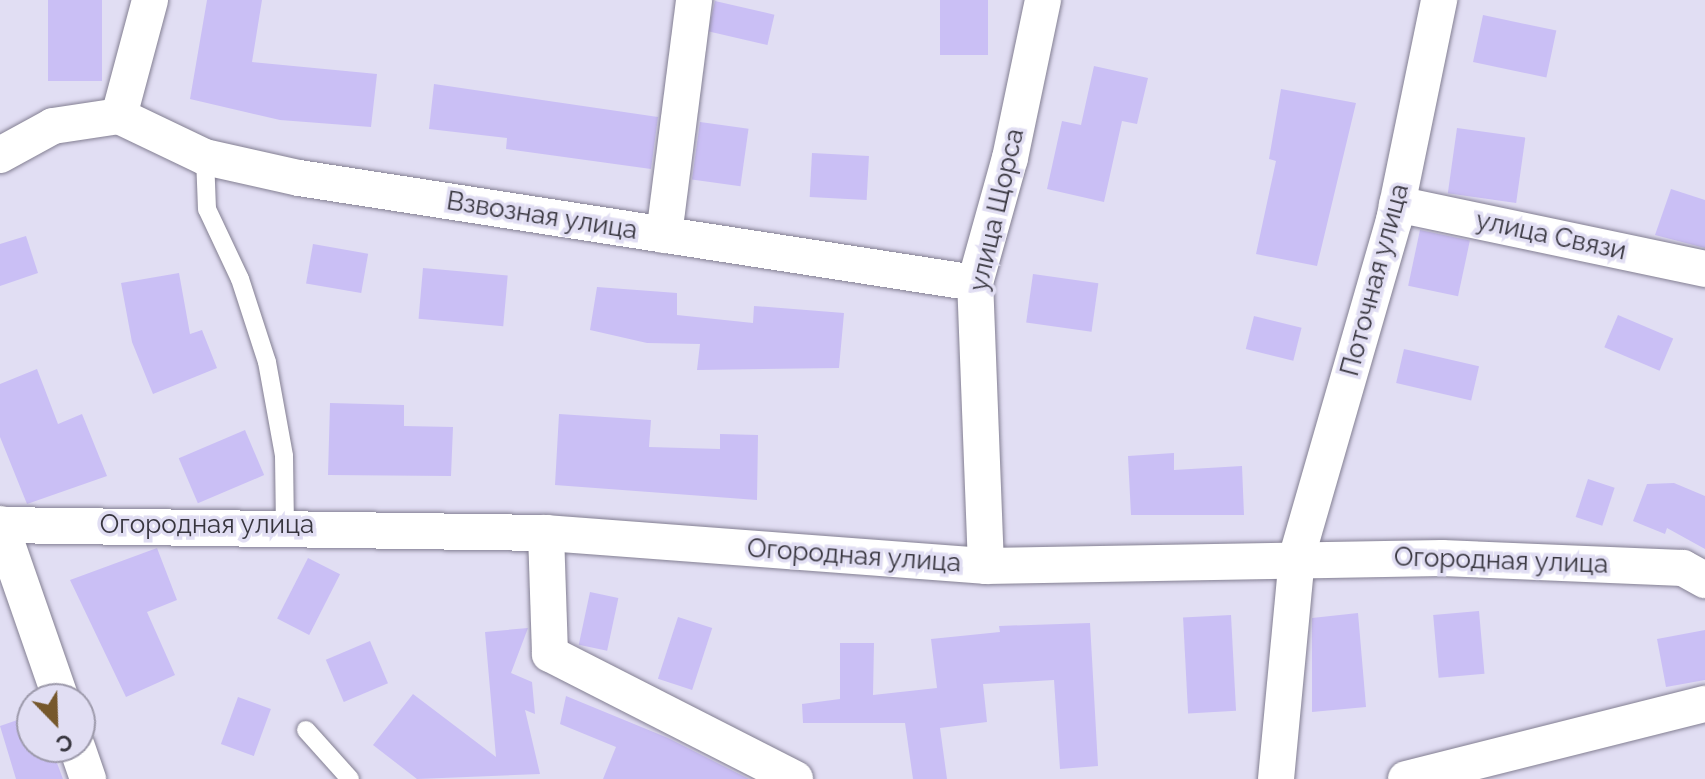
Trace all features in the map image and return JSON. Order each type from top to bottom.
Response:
[{"type":"street","points":[[0,155],[53,126],[119,116],[150,0]]},
{"type":"street","points":[[664,235],[694,0]]},
{"type":"street","name":"улица Щорса","points":[[986,566],[975,283],[1010,158],[1043,0]]},
{"type":"street","name":"Поточная улица","points":[[1276,779],[1297,556],[1397,204],[1439,0]]},
{"type":"street","name":"Взвозная улица","points":[[119,116],[205,157],[299,178],[975,283]]},
{"type":"street","name":"улица Связи","points":[[1397,204],[1705,269]]},
{"type":"street","name":"Огородная улица","points":[[0,525],[285,524],[546,533],[986,566],[1297,556],[1683,568],[1705,580]]},
{"type":"street","points":[[0,525],[55,683]]},
{"type":"street","points":[[546,533],[550,654],[795,779]]},
{"type":"street","points":[[1406,779],[1705,704]]},
{"type":"lane","points":[[205,157],[207,209],[240,279],[267,362],[284,456],[285,524]]},
{"type":"lane","points":[[306,730],[350,779]]},
{"type":"building","points":[[48,0],[102,0],[102,81],[48,81]]},
{"type":"building","points":[[207,0],[262,0],[252,62],[377,74],[371,127],[280,120],[190,99]]},
{"type":"building","points":[[940,0],[988,0],[988,55],[940,55]]},
{"type":"building","points":[[715,1],[774,15],[767,45],[708,31]]},
{"type":"building","points":[[1483,15],[1556,31],[1546,78],[1473,62]]},
{"type":"building","points":[[1094,66],[1148,78],[1137,124],[1122,121],[1104,202],[1047,189],[1062,121],[1081,125]]},
{"type":"building","points":[[434,84],[658,117],[651,169],[506,149],[507,138],[429,129]]},
{"type":"building","points":[[1281,89],[1356,103],[1317,266],[1256,254],[1276,161],[1269,159]]},
{"type":"building","points":[[700,122],[749,129],[740,186],[692,179]]},
{"type":"building","points":[[1457,128],[1525,138],[1516,203],[1448,193]]},
{"type":"building","points":[[812,153],[869,156],[867,200],[810,197]]},
{"type":"building","points":[[1671,189],[1705,200],[1705,248],[1655,235]]},
{"type":"building","points":[[1420,230],[1470,241],[1458,296],[1408,286]]},
{"type":"building","points":[[26,236],[38,273],[0,286],[0,244]]},
{"type":"building","points":[[313,244],[368,254],[361,293],[306,283]]},
{"type":"building","points":[[423,268],[508,275],[503,326],[419,319]]},
{"type":"building","points":[[179,273],[190,334],[202,330],[217,368],[153,394],[132,342],[121,283]]},
{"type":"building","points":[[1033,274],[1098,283],[1092,332],[1026,323]]},
{"type":"building","points":[[597,287],[677,293],[677,315],[753,323],[754,306],[844,313],[839,368],[697,370],[700,344],[647,343],[590,330]]},
{"type":"building","points":[[1618,315],[1673,338],[1660,371],[1604,347]]},
{"type":"building","points":[[1254,316],[1302,328],[1293,361],[1246,349]]},
{"type":"building","points":[[1404,349],[1479,366],[1471,400],[1396,383]]},
{"type":"building","points":[[37,369],[58,424],[82,414],[107,476],[27,504],[0,437],[0,384]]},
{"type":"building","points":[[330,403],[404,405],[404,426],[453,427],[451,476],[328,475]]},
{"type":"building","points":[[559,414],[651,420],[649,447],[720,449],[720,434],[758,435],[757,500],[555,485]]},
{"type":"building","points":[[245,430],[264,475],[198,503],[179,458]]},
{"type":"building","points":[[1174,453],[1174,470],[1242,466],[1244,515],[1131,515],[1128,456]]},
{"type":"building","points":[[1588,479],[1615,488],[1602,526],[1576,517]]},
{"type":"building","points":[[1674,483],[1705,496],[1705,549],[1667,528],[1665,534],[1633,521],[1647,484]]},
{"type":"building","points":[[157,548],[177,600],[147,612],[175,675],[126,697],[70,580]]},
{"type":"building","points":[[308,558],[340,574],[309,635],[277,619]]},
{"type":"building","points":[[590,592],[618,598],[607,651],[579,645]]},
{"type":"building","points":[[1479,611],[1484,674],[1439,678],[1433,615]]},
{"type":"building","points":[[1358,613],[1366,707],[1312,712],[1312,618]]},
{"type":"building","points":[[1231,615],[1236,711],[1188,713],[1183,618]]},
{"type":"building","points":[[678,617],[712,628],[692,690],[658,679]]},
{"type":"building","points":[[1090,623],[1098,766],[1060,769],[1054,680],[983,684],[987,722],[940,728],[947,779],[913,779],[905,723],[803,723],[802,704],[840,699],[840,643],[874,643],[873,695],[937,688],[931,639],[1000,632],[999,626]]},
{"type":"building","points":[[528,628],[511,673],[532,682],[535,714],[525,710],[540,774],[417,779],[373,745],[413,694],[496,757],[485,632]]},
{"type":"building","points":[[1705,630],[1705,680],[1666,687],[1657,639]]},
{"type":"building","points":[[370,641],[388,683],[344,702],[326,660]]},
{"type":"building","points":[[566,696],[668,738],[749,779],[603,779],[616,747],[560,724]]},
{"type":"building","points":[[238,697],[271,709],[254,756],[221,744]]},
{"type":"building","points":[[16,720],[16,763],[57,763],[63,779],[16,779],[0,726]]}]
